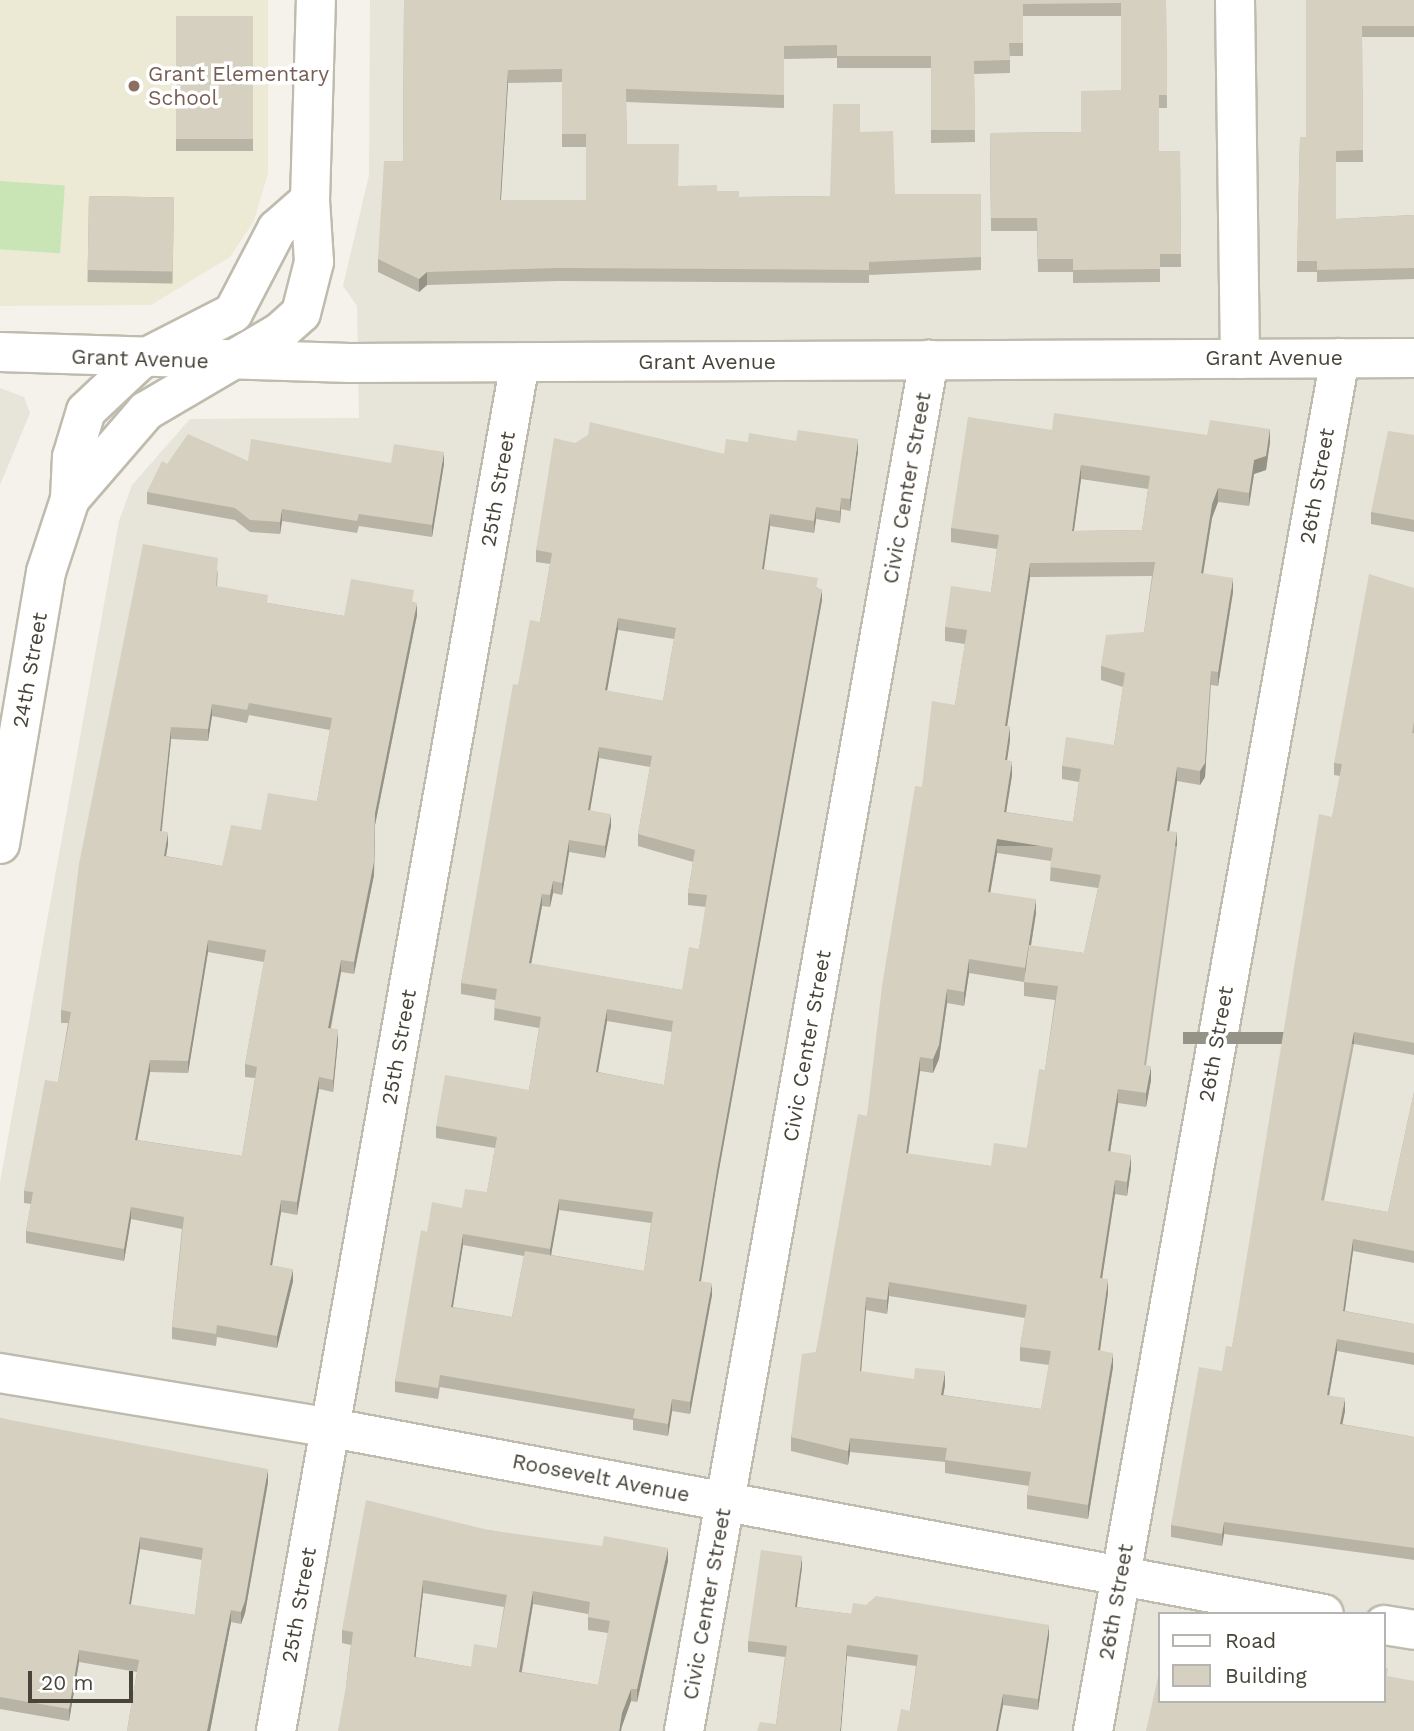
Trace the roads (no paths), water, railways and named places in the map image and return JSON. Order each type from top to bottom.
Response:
[{"type":"street","points":[[231,363],[301,313],[314,262],[310,200],[316,0]]},
{"type":"street","points":[[1234,0],[1240,359]]},
{"type":"street","points":[[139,361],[233,313],[276,229],[310,200]]},
{"type":"street","name":"Grant Avenue","points":[[0,352],[139,361],[231,363],[1414,358]]},
{"type":"street","name":"26th Street","points":[[1093,1731],[1340,358]]},
{"type":"street","name":"Civic Center Street","points":[[684,1731],[929,360]]},
{"type":"street","name":"24th Street","points":[[0,844],[8,755],[46,572],[70,499],[72,457],[86,411],[139,361]]},
{"type":"street","name":"24th Street","points":[[70,499],[146,411],[231,363]]},
{"type":"street","name":"25th Street","points":[[276,1731],[520,363]]},
{"type":"street","name":"Roosevelt Avenue","points":[[0,1373],[332,1428],[1314,1612]]},
{"type":"street","points":[[1386,1625],[1414,1630]]},
{"type":"place","name":"Grant Elementary School","points":[[134,86]]}]
